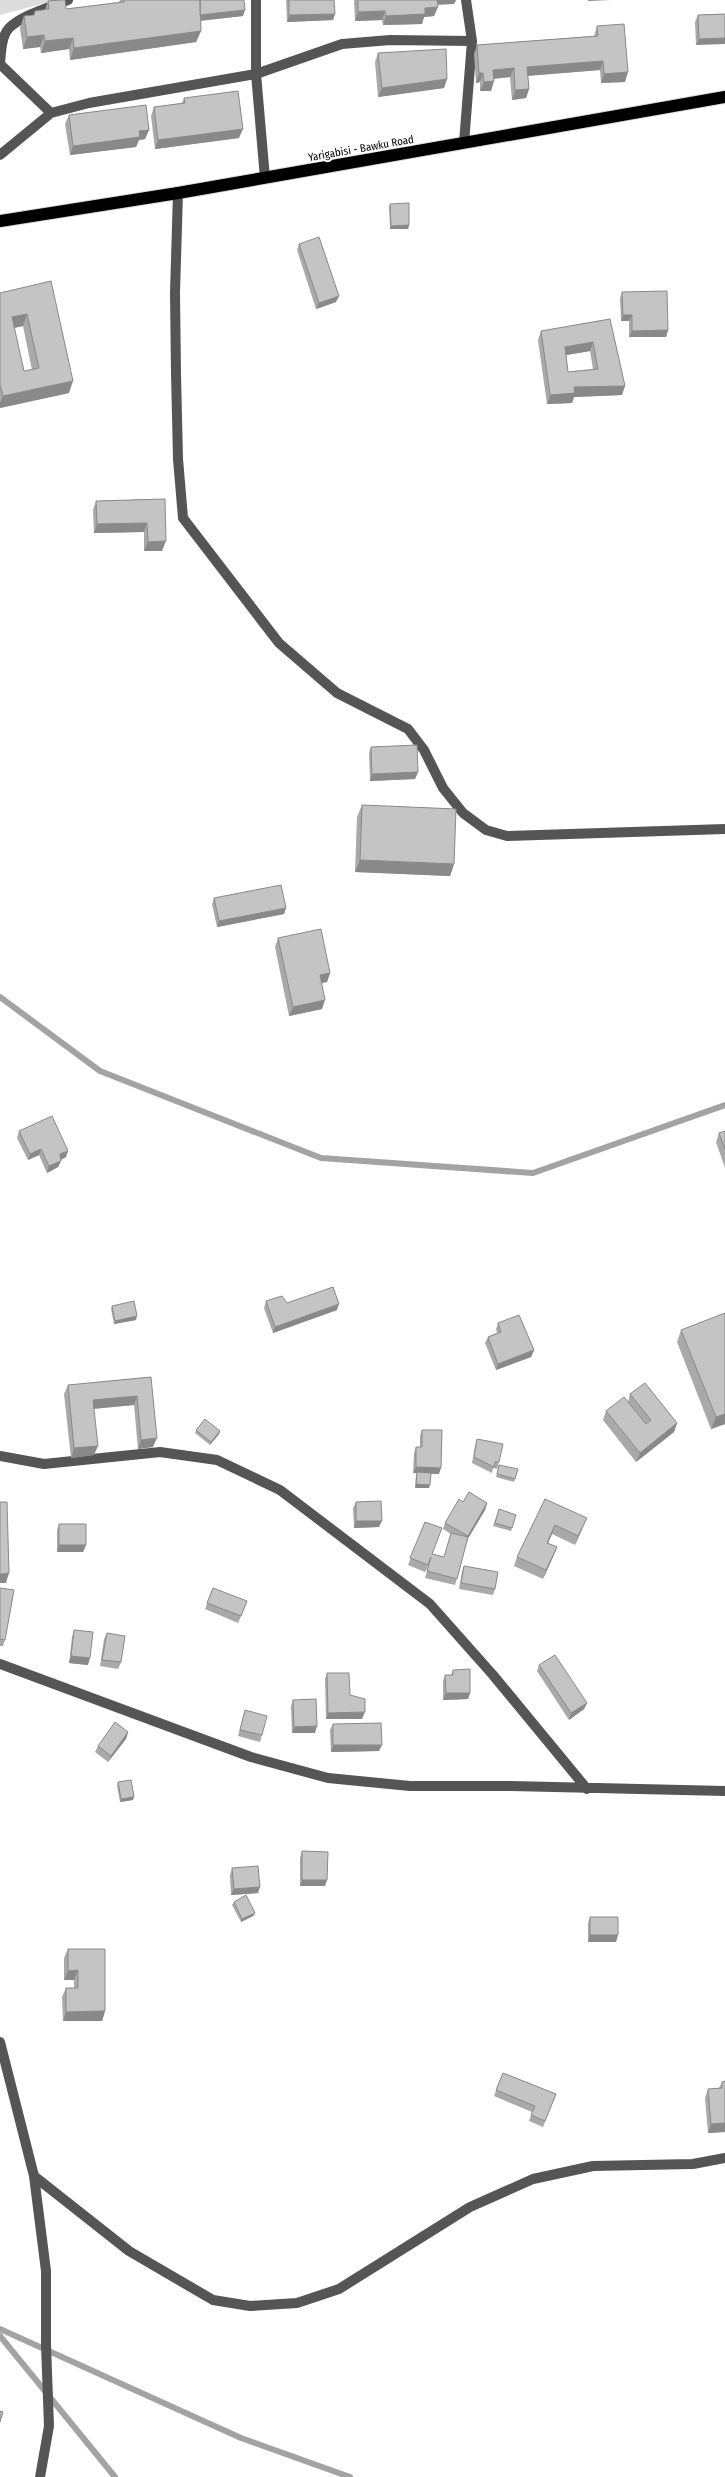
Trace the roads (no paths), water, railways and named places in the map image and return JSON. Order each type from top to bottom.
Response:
[{"type":"highway","name":"Yarigabisi - Bawku Road","points":[[0,221],[178,193],[725,97]]},
{"type":"street","points":[[0,74],[1,47],[9,29],[34,13],[68,0]]},
{"type":"street","points":[[256,0],[256,74],[265,178]]},
{"type":"street","points":[[464,143],[472,41],[466,0]]},
{"type":"street","points":[[0,155],[50,113],[89,103],[256,74],[293,59],[342,44],[390,40],[472,41]]},
{"type":"street","points":[[0,64],[50,113]]},
{"type":"street","points":[[178,193],[176,359],[178,459],[183,518],[279,643],[337,693],[408,729],[424,750],[443,788],[463,813],[486,830],[508,836],[725,829]]},
{"type":"street","points":[[0,1456],[44,1464],[160,1452],[217,1460],[280,1490],[430,1604],[493,1675],[587,1789]]},
{"type":"street","points":[[0,1664],[251,1757],[328,1778],[410,1786],[725,1791]]},
{"type":"street","points":[[0,2042],[5,2078],[34,2176],[46,2271],[46,2345],[50,2426],[40,2477]]},
{"type":"street","points":[[34,2176],[129,2251],[213,2300],[250,2306],[297,2302],[339,2289],[470,2207],[533,2179],[593,2166],[693,2164],[725,2158]]},
{"type":"waterway","points":[[0,997],[100,1071],[321,1158],[533,1173],[725,1105]]},
{"type":"waterway","points":[[0,2329],[241,2438],[350,2477]]},
{"type":"waterway","points":[[0,2336],[115,2477]]}]
